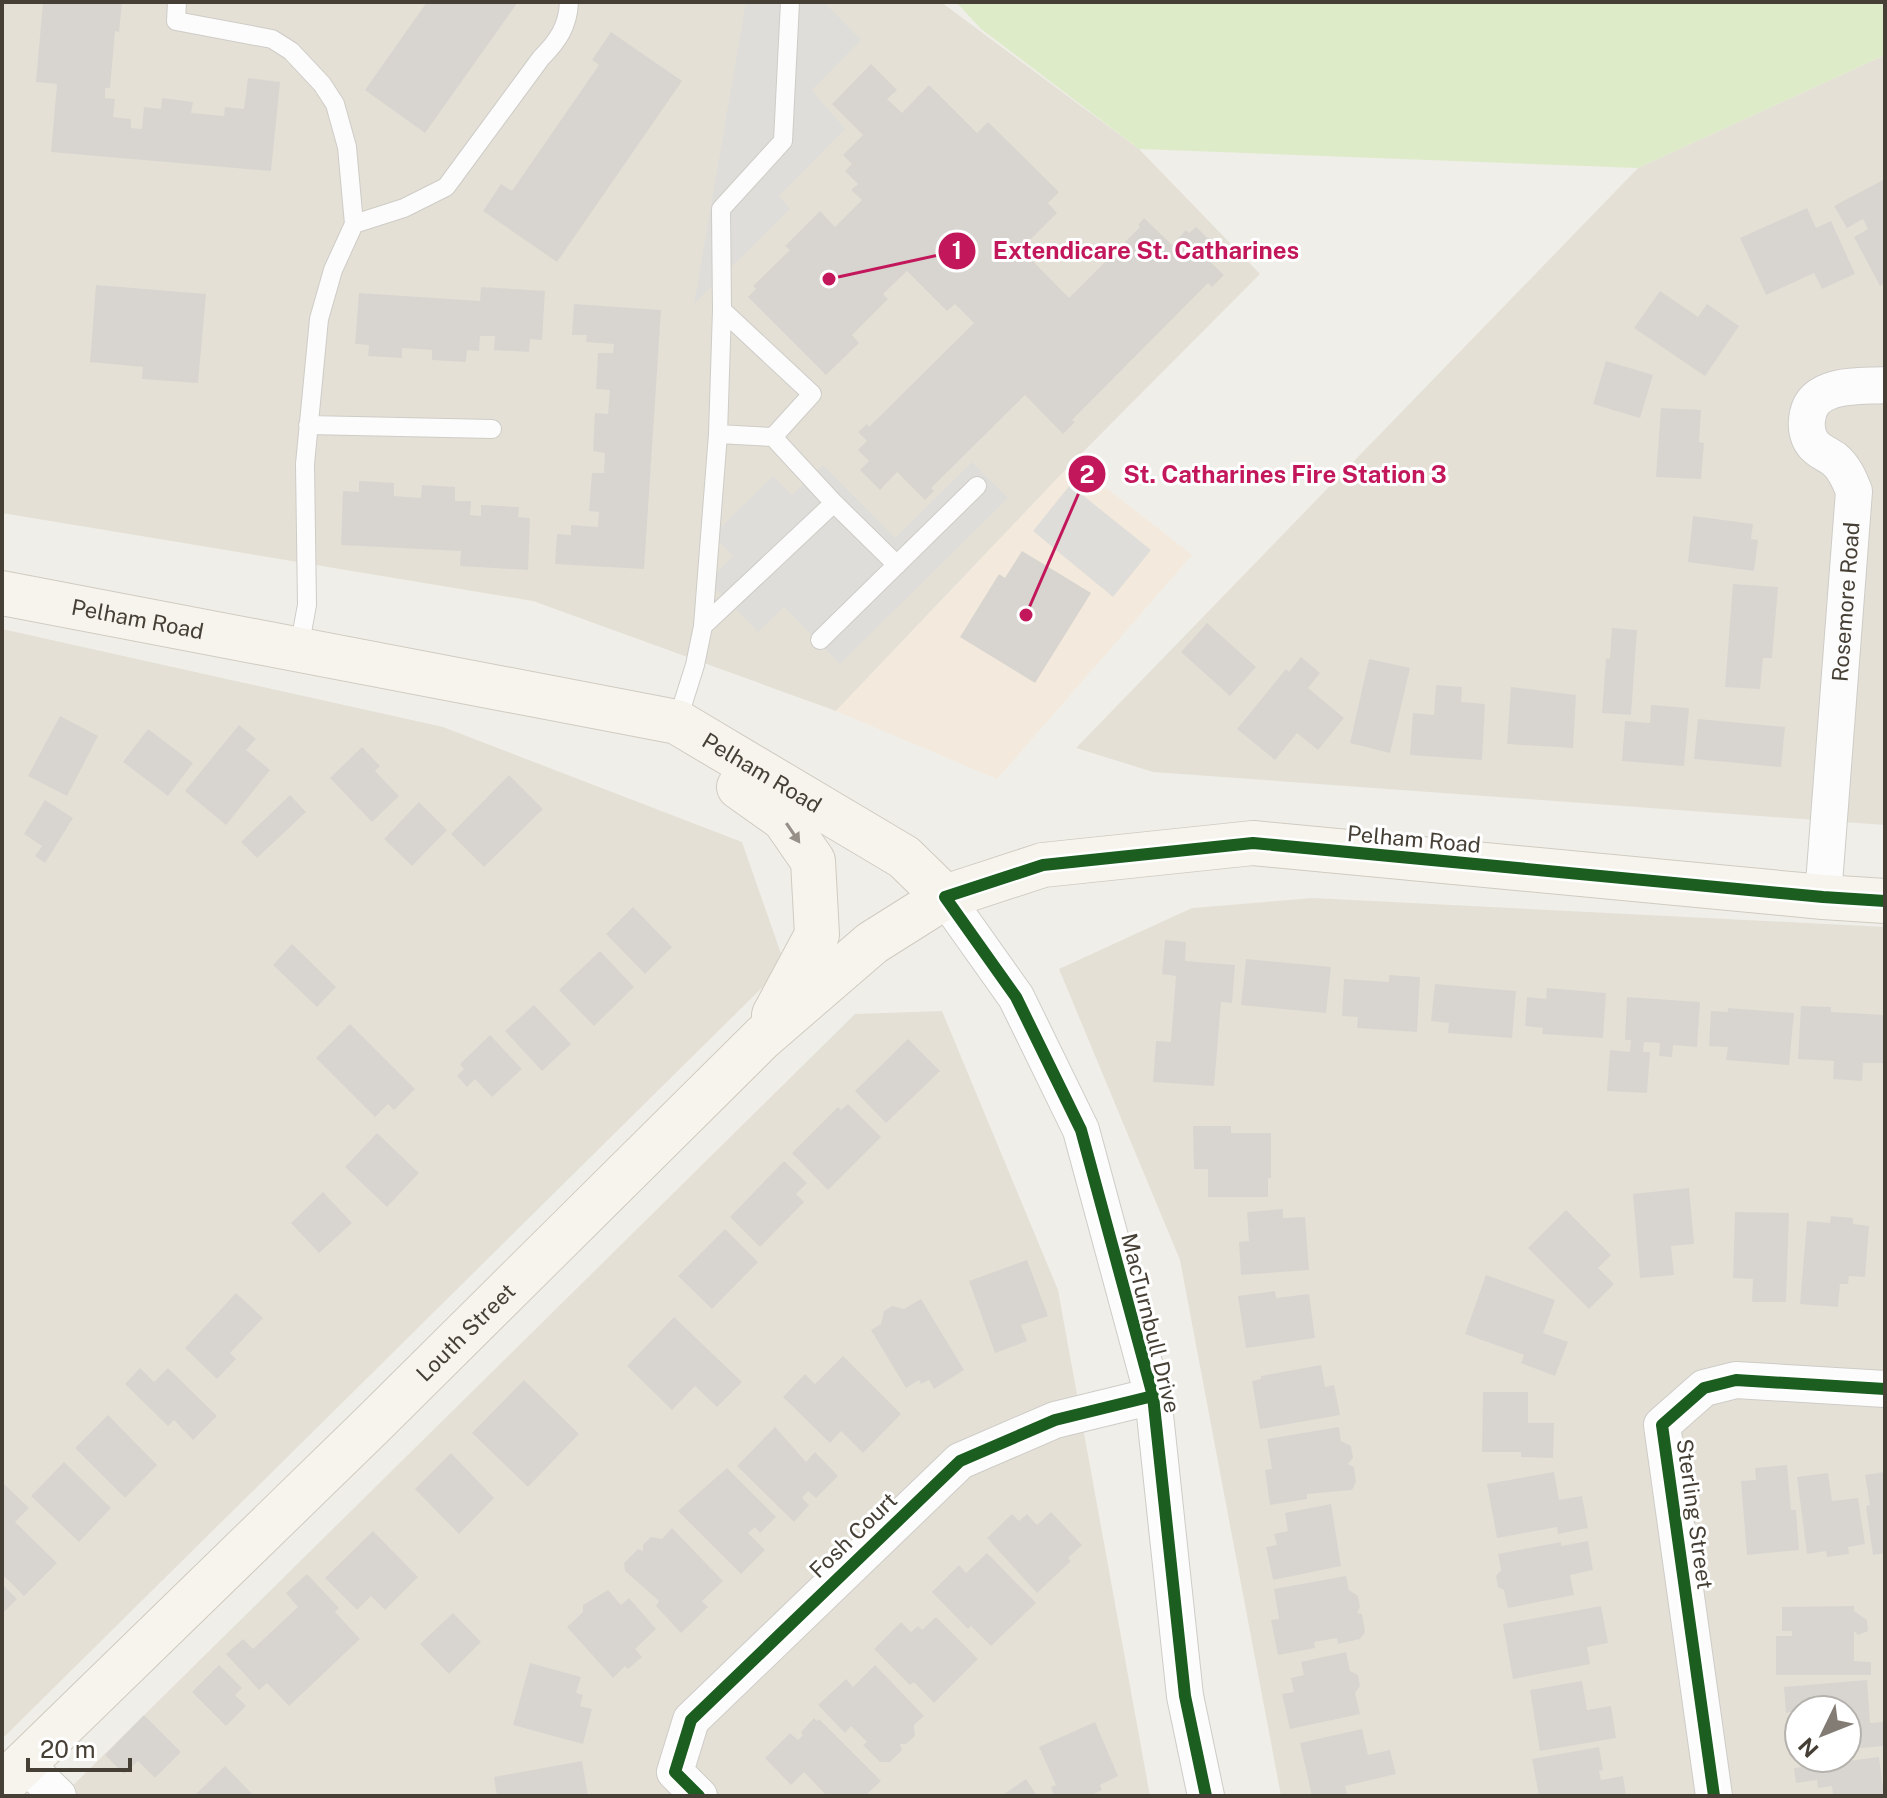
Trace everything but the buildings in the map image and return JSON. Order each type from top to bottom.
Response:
[{"type":"main road","name":"Pelham Road","points":[[2,593],[677,722],[904,857],[945,897],[1043,865],[1253,843],[1885,901]]},
{"type":"main road","points":[[677,722],[724,777],[784,819],[813,861],[817,935],[762,1038]]},
{"type":"main road","name":"Louth Street","points":[[13,1774],[762,1038],[872,943],[945,897]]},
{"type":"street","name":"Rosemore Road","points":[[1823,897],[1854,491],[1847,474],[1837,462],[1812,444],[1807,419],[1811,406],[1821,395],[1834,389],[1885,385]]},
{"type":"street","name":"MacTurnbull Drive","points":[[945,897],[1016,997],[1081,1130],[1153,1396],[1185,1696],[1206,1796]]},
{"type":"street","name":"Sterling Street","points":[[1714,1796],[1662,1425],[1704,1388],[1736,1380],[1885,1389]]},
{"type":"street","name":"Fosh Court","points":[[699,1796],[675,1772],[691,1720],[960,1461],[1055,1420],[1153,1396]]},
{"type":"street","points":[[13,1774],[58,1796]]},
{"type":"lane","points":[[177,2],[176,21],[272,39],[299,58],[335,104],[344,136],[354,224],[325,294],[308,425],[304,481],[307,605],[299,648]]},
{"type":"lane","points":[[354,224],[430,198],[454,179],[557,40],[567,21],[569,2]]},
{"type":"lane","points":[[677,722],[695,665],[703,626],[718,434],[721,209],[783,141],[790,2]]},
{"type":"lane","points":[[722,310],[812,394],[773,437]]},
{"type":"lane","points":[[308,425],[492,429]]},
{"type":"lane","points":[[718,434],[773,437],[897,565]]},
{"type":"lane","points":[[820,640],[977,486]]},
{"type":"lane","points":[[703,626],[834,503]]},
{"type":"shaded area","points":[[2,2],[941,2],[1139,149],[1260,274],[1073,462],[836,711],[533,601],[2,513]]},
{"type":"shaded area","points":[[746,2],[824,2],[861,40],[812,90],[845,129],[779,196],[790,209],[694,304]]},
{"type":"shaded area","points":[[1885,55],[1885,825],[1153,772],[1076,748],[1638,168]]},
{"type":"shaded area","points":[[972,462],[1008,498],[840,664],[784,607],[758,632],[708,581],[733,556],[713,535],[773,476],[792,495],[823,465],[895,538]]},
{"type":"shaded area","points":[[1073,462],[1192,555],[997,779],[836,711]]},
{"type":"shaded area","points":[[1070,485],[1151,550],[1113,597],[1033,531]]},
{"type":"shaded area","points":[[2,629],[443,727],[742,842],[785,965],[2,1739]]},
{"type":"shaded area","points":[[1313,898],[1885,927],[1885,1796],[1281,1796],[1180,1260],[1059,969],[1192,908]]},
{"type":"shaded area","points":[[942,1011],[1058,1290],[1150,1796],[62,1796],[855,1014]]},
{"type":"green space","points":[[956,2],[1885,2],[1885,55],[1638,168],[1139,149],[981,29]]},
{"type":"cycle path","points":[[1206,1796],[1185,1696],[1153,1396],[1081,1130],[1016,997],[945,897],[1043,865],[1253,843],[1885,901]]},
{"type":"cycle path","points":[[1714,1796],[1662,1425],[1704,1388],[1736,1380],[1885,1389]]},
{"type":"cycle path","points":[[699,1796],[675,1772],[691,1720],[960,1461],[1055,1420],[1153,1396]]},
{"type":"place","name":"Extendicare St. Catharines","points":[[829,279]]},
{"type":"place","name":"St. Catharines Fire Station 3","points":[[1026,615]]}]
